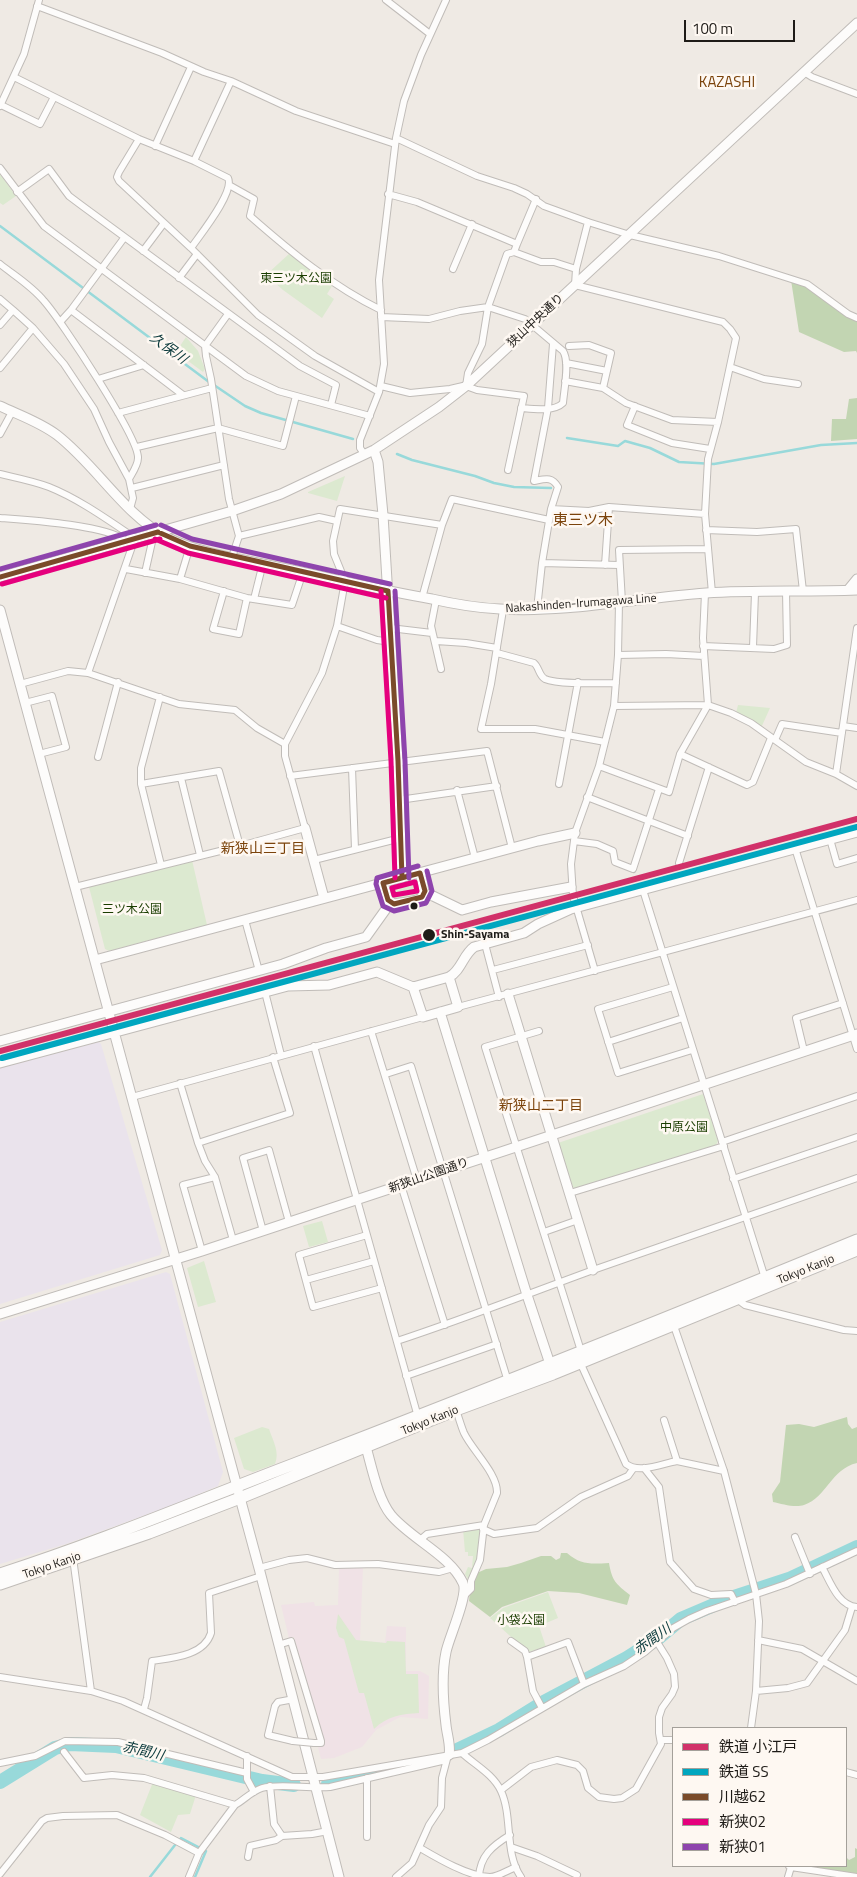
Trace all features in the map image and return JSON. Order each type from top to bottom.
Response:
[{"type":"highway","name":"Tokyo Kanjo","points":[[0,1584],[149,1533],[366,1448],[857,1240]]},
{"type":"highway","name":"Tokyo Kanjo","points":[[671,1319],[738,1297],[857,1250]]},
{"type":"highway","name":"Tokyo Kanjo","points":[[0,1574],[37,1562],[418,1417],[552,1369]]},
{"type":"street","points":[[386,0],[430,34]]},
{"type":"street","points":[[365,455],[359,443],[380,389],[384,352],[379,280],[395,141],[404,101],[430,34],[446,0]]},
{"type":"street","points":[[54,97],[40,124],[0,105],[3,91],[14,77],[24,54],[38,3],[162,53],[191,67],[231,81],[296,111],[395,141],[477,176],[514,188],[536,199],[544,206],[630,235],[719,256],[807,284],[848,314],[857,318]]},
{"type":"street","name":"狭山中央通り","points":[[0,576],[232,511],[281,494],[374,450],[439,407],[466,386],[857,23]]},
{"type":"street","points":[[155,146],[191,67]]},
{"type":"street","points":[[804,72],[812,78],[857,94]]},
{"type":"street","points":[[14,77],[139,139],[194,161],[228,178],[230,185],[221,204],[191,248]]},
{"type":"street","points":[[194,161],[231,81]]},
{"type":"street","points":[[139,139],[117,177],[119,181],[191,248],[258,316],[315,356],[380,389],[410,393],[450,390],[466,386],[476,390],[524,396],[508,470]]},
{"type":"street","points":[[0,168],[44,226],[64,243],[101,268],[246,376],[278,391],[370,416]]},
{"type":"street","points":[[17,192],[49,169],[69,196],[124,238],[300,366],[336,386],[331,405]]},
{"type":"street","points":[[230,185],[254,199],[250,216],[275,238],[343,290],[381,314],[429,319],[460,311],[488,307],[517,316],[533,324],[566,354],[563,403],[560,406],[548,408],[522,408]]},
{"type":"street","points":[[388,194],[416,202],[517,244]]},
{"type":"street","points":[[514,252],[536,199]]},
{"type":"street","points":[[588,222],[576,269],[575,285],[723,322],[730,328],[736,338],[708,459],[705,514],[708,549],[708,593],[704,646],[708,705],[680,754],[670,792],[599,766]]},
{"type":"street","points":[[143,251],[164,223]]},
{"type":"street","points":[[453,269],[472,224]]},
{"type":"street","points":[[61,322],[124,238]]},
{"type":"street","points":[[466,386],[468,373],[482,344],[488,307],[507,254],[514,252],[542,262],[554,262],[576,269]]},
{"type":"street","points":[[179,278],[197,254]]},
{"type":"street","points":[[0,264],[32,288],[44,301],[61,322],[98,379],[137,447],[138,458],[136,467],[129,479]]},
{"type":"street","points":[[0,299],[33,328],[64,364],[94,409],[129,479],[133,498],[130,509]]},
{"type":"street","points":[[0,325],[13,310]]},
{"type":"street","points":[[71,310],[183,395]]},
{"type":"street","points":[[228,314],[205,346],[232,511],[239,536],[232,557]]},
{"type":"street","points":[[0,368],[33,328]]},
{"type":"street","points":[[537,609],[549,520],[558,487],[554,481],[548,478],[534,481],[548,408],[553,344]]},
{"type":"street","points":[[570,346],[589,345],[611,353],[603,388]]},
{"type":"street","points":[[566,363],[607,370]]},
{"type":"street","points":[[98,379],[144,365]]},
{"type":"street","points":[[730,366],[764,379],[798,384]]},
{"type":"street","points":[[565,381],[603,388],[626,403],[672,420],[718,422]]},
{"type":"street","points":[[118,413],[212,388]]},
{"type":"street","points":[[137,447],[218,428],[283,446],[296,396]]},
{"type":"street","name":"Nakashinden-Irumagawa Line","points":[[0,406],[56,434],[75,451],[140,519],[156,532],[190,546],[232,557],[388,591],[469,606],[503,610],[537,609],[708,593],[853,590]]},
{"type":"street","points":[[635,406],[627,426],[672,443],[710,449]]},
{"type":"street","points":[[0,434],[12,412]]},
{"type":"street","points":[[374,450],[378,462],[384,515],[398,761],[402,878]]},
{"type":"street","points":[[132,488],[224,465]]},
{"type":"street","points":[[0,474],[49,487],[93,510],[135,538],[126,569],[88,673]]},
{"type":"street","points":[[422,598],[442,525],[452,499],[549,520]]},
{"type":"street","points":[[551,509],[589,511],[609,507],[705,514]]},
{"type":"street","points":[[606,565],[609,507]]},
{"type":"street","points":[[324,898],[290,776],[285,756],[285,744],[322,673],[337,626],[345,581],[334,554],[333,541],[340,509],[442,525]]},
{"type":"street","points":[[239,536],[319,517],[337,521]]},
{"type":"street","points":[[0,518],[42,521],[95,530],[113,534],[126,541]]},
{"type":"street","points":[[706,530],[757,532],[796,529],[803,591]]},
{"type":"street","points":[[145,573],[156,532]]},
{"type":"street","points":[[180,579],[190,546]]},
{"type":"street","points":[[595,971],[572,887],[571,864],[575,837],[599,766],[614,706],[620,602],[619,550],[708,549]]},
{"type":"street","points":[[224,590],[213,629],[239,634],[263,563]]},
{"type":"street","points":[[542,563],[619,565]]},
{"type":"street","points":[[126,569],[180,579],[251,599],[292,605],[303,572]]},
{"type":"street","points":[[853,590],[857,579]]},
{"type":"street","points":[[704,646],[774,649],[787,645],[786,591]]},
{"type":"street","points":[[753,647],[754,593]]},
{"type":"street","points":[[436,600],[431,626],[441,669]]},
{"type":"street","points":[[0,610],[294,1699],[339,1877]]},
{"type":"street","points":[[503,610],[481,729],[519,728],[568,734],[605,742]]},
{"type":"street","points":[[337,626],[377,640],[391,642]]},
{"type":"street","points":[[390,628],[432,633]]},
{"type":"street","points":[[836,774],[857,628]]},
{"type":"street","points":[[436,641],[466,643],[497,650],[534,663],[538,666],[544,679],[616,683]]},
{"type":"street","points":[[618,655],[666,654],[704,656]]},
{"type":"street","points":[[20,684],[68,671],[88,673],[179,704],[235,710],[257,728],[285,744]]},
{"type":"street","points":[[98,756],[118,682]]},
{"type":"street","points":[[559,784],[578,682]]},
{"type":"street","points":[[25,703],[52,696],[66,747],[39,754]]},
{"type":"street","points":[[160,696],[141,768],[141,784],[161,865]]},
{"type":"street","points":[[614,706],[708,705],[731,713],[751,723],[806,762],[836,774],[857,786]]},
{"type":"street","points":[[680,754],[747,785],[753,782],[782,724],[843,729],[857,728]]},
{"type":"street","points":[[290,776],[486,751],[497,786],[512,848]]},
{"type":"street","points":[[679,863],[709,767]]},
{"type":"street","points":[[352,768],[355,849]]},
{"type":"street","points":[[141,784],[219,771],[240,846]]},
{"type":"street","points":[[181,778],[200,855]]},
{"type":"street","points":[[399,800],[456,790],[497,786]]},
{"type":"street","points":[[95,960],[512,848],[575,837],[597,844],[613,852],[615,862],[633,869],[659,789]]},
{"type":"street","points":[[456,790],[475,858]]},
{"type":"street","points":[[588,797],[688,836]]},
{"type":"street","points":[[75,887],[305,828]]},
{"type":"street","points":[[0,1063],[288,986],[329,985],[377,972],[414,987],[454,974],[469,950],[474,947],[524,933],[538,924],[577,908],[857,832]]},
{"type":"street","points":[[314,860],[400,838]]},
{"type":"street","points":[[830,839],[837,864],[857,858]]},
{"type":"street","points":[[795,848],[842,1003],[855,1034],[857,1049]]},
{"type":"street","points":[[391,902],[394,904],[420,899],[425,890],[420,874]]},
{"type":"street","points":[[383,883],[391,902]]},
{"type":"street","points":[[424,894],[462,910],[491,902],[572,887]]},
{"type":"street","points":[[643,890],[764,1278]]},
{"type":"street","points":[[132,1097],[273,1057],[857,900]]},
{"type":"street","points":[[0,1041],[259,971],[326,948],[366,937],[391,902]]},
{"type":"street","points":[[245,920],[259,971]]},
{"type":"street","points":[[485,944],[493,970],[520,1036],[593,1270]]},
{"type":"street","points":[[493,970],[588,945]]},
{"type":"street","points":[[449,977],[458,1008]]},
{"type":"street","points":[[414,987],[423,1017]]},
{"type":"street","points":[[673,987],[598,1009],[618,1073],[692,1050]]},
{"type":"street","points":[[265,992],[281,1055]]},
{"type":"street","points":[[804,1051],[796,1018],[842,1003]]},
{"type":"street","points":[[440,1012],[527,1295],[552,1369]]},
{"type":"street","points":[[608,1042],[682,1018]]},
{"type":"street","points":[[539,1030],[485,1047],[560,1284],[580,1357],[626,1464],[633,1469],[677,1461],[724,1471]]},
{"type":"street","points":[[372,1031],[417,1180]]},
{"type":"street","name":"新狭山公園通り","points":[[0,1314],[176,1260],[855,1034]]},
{"type":"street","points":[[314,1046],[418,1417]]},
{"type":"street","points":[[198,1143],[290,1113],[273,1057]]},
{"type":"street","points":[[386,1074],[411,1066],[506,1376]]},
{"type":"street","points":[[180,1083],[198,1143],[205,1161],[215,1177],[234,1240]]},
{"type":"street","points":[[570,1194],[723,1144],[857,1096]]},
{"type":"street","points":[[733,1178],[857,1137]]},
{"type":"street","points":[[262,1231],[242,1158],[269,1150],[289,1222]]},
{"type":"street","points":[[202,1251],[183,1185],[215,1177]]},
{"type":"street","points":[[397,1341],[857,1178]]},
{"type":"street","points":[[401,1185],[445,1325]]},
{"type":"street","points":[[544,1232],[578,1220]]},
{"type":"street","points":[[367,1235],[299,1255],[313,1307],[382,1288]]},
{"type":"street","points":[[306,1280],[374,1261]]},
{"type":"street","points":[[738,1297],[745,1305],[844,1330],[857,1331]]},
{"type":"street","points":[[671,1319],[724,1471],[755,1592],[758,1640],[756,1691],[750,1727]]},
{"type":"street","points":[[406,1376],[497,1344]]},
{"type":"street","points":[[456,1410],[464,1433],[487,1467],[497,1488],[497,1493],[484,1527],[478,1567],[471,1581],[471,1589],[464,1595]]},
{"type":"street","points":[[664,1420],[677,1461]]},
{"type":"street","points":[[366,1448],[384,1505],[397,1521],[453,1568],[463,1583],[464,1595],[450,1634],[444,1666],[443,1698],[450,1750],[442,1778],[441,1807],[429,1825],[412,1863],[399,1876]]},
{"type":"street","points":[[644,1468],[659,1487],[670,1562],[694,1588],[712,1595],[731,1594],[735,1602]]},
{"type":"street","points":[[420,1540],[427,1534],[484,1527],[494,1534],[538,1528],[581,1498],[628,1476],[633,1469]]},
{"type":"street","points":[[795,1537],[809,1571]]},
{"type":"street","points":[[189,1877],[201,1850],[235,1805],[254,1792],[270,1786],[317,1788],[413,1769],[462,1753],[583,1682],[624,1666],[689,1619],[735,1602],[755,1592],[786,1584],[809,1571],[822,1568],[857,1552]]},
{"type":"street","points":[[73,1558],[91,1691]]},
{"type":"street","points":[[144,1709],[152,1661],[192,1652],[210,1638],[209,1593],[289,1560],[307,1558],[335,1565],[378,1564],[439,1572],[453,1568]]},
{"type":"street","points":[[756,1691],[807,1683],[845,1630],[854,1607],[839,1597],[822,1568]]},
{"type":"street","points":[[758,1640],[802,1649],[857,1681]]},
{"type":"street","points":[[278,1645],[292,1641],[321,1743],[293,1741],[268,1735],[275,1706],[278,1702],[294,1699]]},
{"type":"street","points":[[510,1641],[523,1648],[528,1657],[533,1691],[541,1706]]},
{"type":"street","points":[[528,1657],[568,1642],[583,1682]]},
{"type":"street","points":[[500,1790],[531,1767],[557,1760],[577,1765],[582,1771],[588,1788],[593,1793],[607,1799],[622,1798],[636,1789],[661,1744],[659,1733],[660,1717],[666,1701],[672,1694],[675,1682],[674,1674],[667,1658],[657,1642]]},
{"type":"street","points":[[0,1677],[91,1691],[123,1701],[292,1777],[313,1777],[447,1758]]},
{"type":"street","points":[[661,1740],[672,1740]]},
{"type":"street","points":[[0,1762],[35,1756],[65,1741],[118,1742],[247,1776]]},
{"type":"street","points":[[64,1752],[84,1778],[112,1775],[144,1778],[235,1805]]},
{"type":"street","points":[[462,1753],[485,1771],[500,1790],[505,1806],[511,1847],[521,1877]]},
{"type":"street","points":[[247,1756],[247,1776],[254,1792]]},
{"type":"street","points":[[373,1767],[374,1776]]},
{"type":"street","points":[[367,1778],[367,1837]]},
{"type":"street","points":[[270,1786],[274,1824],[282,1836]]},
{"type":"street","points":[[0,1874],[42,1821],[48,1818],[63,1816],[117,1815],[201,1850]]},
{"type":"street","points":[[248,1857],[250,1846],[276,1840],[282,1836],[328,1831]]},
{"type":"street","points":[[479,1876],[481,1862],[486,1854],[510,1835]]},
{"type":"street","points":[[511,1847],[537,1856],[577,1875]]},
{"type":"street","points":[[420,1848],[439,1860],[479,1876],[492,1877],[516,1866]]},
{"type":"street","points":[[795,1867],[857,1877]]},
{"type":"shaded area","points":[[99,1042],[162,1250],[160,1255],[0,1304],[0,1068]]},
{"type":"shaded area","points":[[166,1272],[170,1274],[223,1472],[218,1486],[173,1505],[66,1544],[0,1564],[0,1322]]},
{"type":"shaded area","points":[[363,1567],[360,1641],[385,1643],[387,1626],[406,1627],[406,1671],[420,1671],[429,1676],[428,1719],[400,1717],[376,1730],[362,1747],[334,1758],[321,1759],[318,1747],[324,1746],[324,1741],[294,1637],[289,1638],[281,1605],[314,1602],[315,1606],[338,1605],[339,1568]]},
{"type":"green space","points":[[0,174],[16,196],[3,205],[0,203]]},
{"type":"green space","name":"東三ツ木公園","points":[[290,253],[332,286],[327,294],[334,299],[322,318],[283,290],[266,275]]},
{"type":"green space","points":[[791,280],[804,285],[857,320],[857,353],[856,351],[844,352],[799,332]]},
{"type":"green space","points":[[186,337],[198,351],[205,369],[203,372],[176,352]]},
{"type":"green space","points":[[857,398],[857,439],[831,441],[832,419],[846,419],[849,399]]},
{"type":"green space","points":[[345,476],[337,501],[308,493],[308,492]]},
{"type":"green space","points":[[738,705],[770,708],[761,728],[736,713]]},
{"type":"green space","name":"三ツ木公園","points":[[192,860],[207,925],[109,951],[105,949],[89,887]]},
{"type":"green space","points":[[413,879],[419,884],[420,890],[418,892],[403,898],[393,897],[390,890],[392,885]]},
{"type":"green space","name":"中原公園","points":[[703,1094],[718,1141],[716,1145],[575,1189],[573,1187],[558,1143]]},
{"type":"green space","points":[[322,1221],[328,1242],[309,1247],[303,1226]]},
{"type":"green space","points":[[204,1261],[216,1302],[198,1307],[187,1268]]},
{"type":"green space","points":[[847,1417],[848,1424],[852,1429],[857,1427],[857,1463],[841,1471],[818,1496],[804,1505],[793,1506],[773,1502],[772,1494],[780,1482],[786,1425],[799,1424],[814,1427]]},
{"type":"green space","points":[[262,1427],[269,1429],[275,1446],[276,1460],[275,1464],[253,1472],[244,1469],[234,1438]]},
{"type":"green space","points":[[482,1528],[479,1558],[469,1581],[465,1574],[468,1567],[472,1568],[473,1556],[468,1556],[468,1552],[465,1552],[463,1529]]},
{"type":"green space","points":[[561,1553],[567,1553],[577,1560],[586,1563],[609,1563],[615,1582],[630,1595],[627,1605],[579,1593],[548,1591],[502,1607],[490,1617],[469,1601],[470,1591],[477,1573],[486,1569],[507,1567],[541,1556],[551,1556],[556,1560],[560,1558]]},
{"type":"green space","name":"小袋公園","points":[[548,1592],[558,1618],[539,1626],[546,1647],[528,1652],[490,1618],[503,1608]]},
{"type":"green space","points":[[338,1614],[356,1640],[386,1643],[387,1641],[405,1642],[406,1674],[418,1674],[419,1713],[395,1716],[384,1721],[374,1729],[364,1693],[359,1693],[344,1639],[339,1637],[336,1628]]},
{"type":"green space","points":[[153,1782],[196,1795],[190,1814],[178,1815],[171,1832],[140,1815]]},
{"type":"green space","points":[[855,1848],[857,1849],[857,1875],[808,1867],[847,1867],[847,1858],[849,1860],[855,1857]]},
{"type":"waterway","name":"久保川","points":[[0,226],[209,382]]},
{"type":"waterway","name":"久保川","points":[[214,385],[245,406],[261,413],[353,439]]},
{"type":"waterway","points":[[567,438],[618,446],[625,441],[650,448],[679,462],[714,464],[821,445],[857,443]]},
{"type":"waterway","name":"久保川","points":[[397,454],[494,483],[514,487],[551,488]]},
{"type":"waterway","name":"赤間川","points":[[457,1750],[499,1730],[544,1702],[627,1658],[657,1639],[681,1619],[728,1599],[789,1579],[857,1547]]},
{"type":"waterway","name":"赤間川","points":[[0,1782],[55,1748],[70,1744],[116,1746],[262,1781],[294,1785]]},
{"type":"waterway","name":"赤間川","points":[[328,1784],[400,1767]]},
{"type":"waterway","points":[[180,1840],[181,1838],[206,1851],[195,1877]]},
{"type":"waterway","points":[[150,1877],[175,1845]]},
{"type":"rail line","name":"小江戸","points":[[0,1051],[857,819]]},
{"type":"rail line","name":"SS","points":[[2,1058],[857,827]]},
{"type":"transit line","name":"新狭01","points":[[0,569],[156,525]]},
{"type":"transit line","name":"新狭01","points":[[161,525],[192,539],[390,584]]},
{"type":"transit line","name":"川越62","points":[[158,532],[190,546],[388,591]]},
{"type":"transit line","name":"川越62","points":[[0,577],[158,532]]},
{"type":"transit line","name":"新狭02","points":[[155,539],[188,553],[386,598]]},
{"type":"transit line","name":"新狭02","points":[[2,584],[160,539]]},
{"type":"transit line","name":"新狭02","points":[[381,591],[391,761],[395,878]]},
{"type":"transit line","name":"川越62","points":[[388,591],[398,761],[402,878]]},
{"type":"transit line","name":"新狭01","points":[[395,591],[405,761],[409,878]]},
{"type":"transit line","name":"新狭01","points":[[418,866],[377,878],[376,884],[383,906],[394,911],[426,903],[432,891],[427,871]]},
{"type":"transit line","name":"川越62","points":[[420,873],[425,891],[422,897],[394,904],[388,900],[383,883],[420,873]]},
{"type":"transit line","name":"新狭02","points":[[415,882],[417,891],[394,895],[392,888],[415,882]]},
{"type":"place","name":"Shin-Sayama","points":[[429,935]]},
{"type":"district","name":"KAZASHI","points":[[727,83]]},
{"type":"district","name":"東三ツ木","points":[[583,521]]},
{"type":"district","name":"新狭山三丁目","points":[[263,850]]},
{"type":"district","name":"新狭山二丁目","points":[[541,1107]]}]
